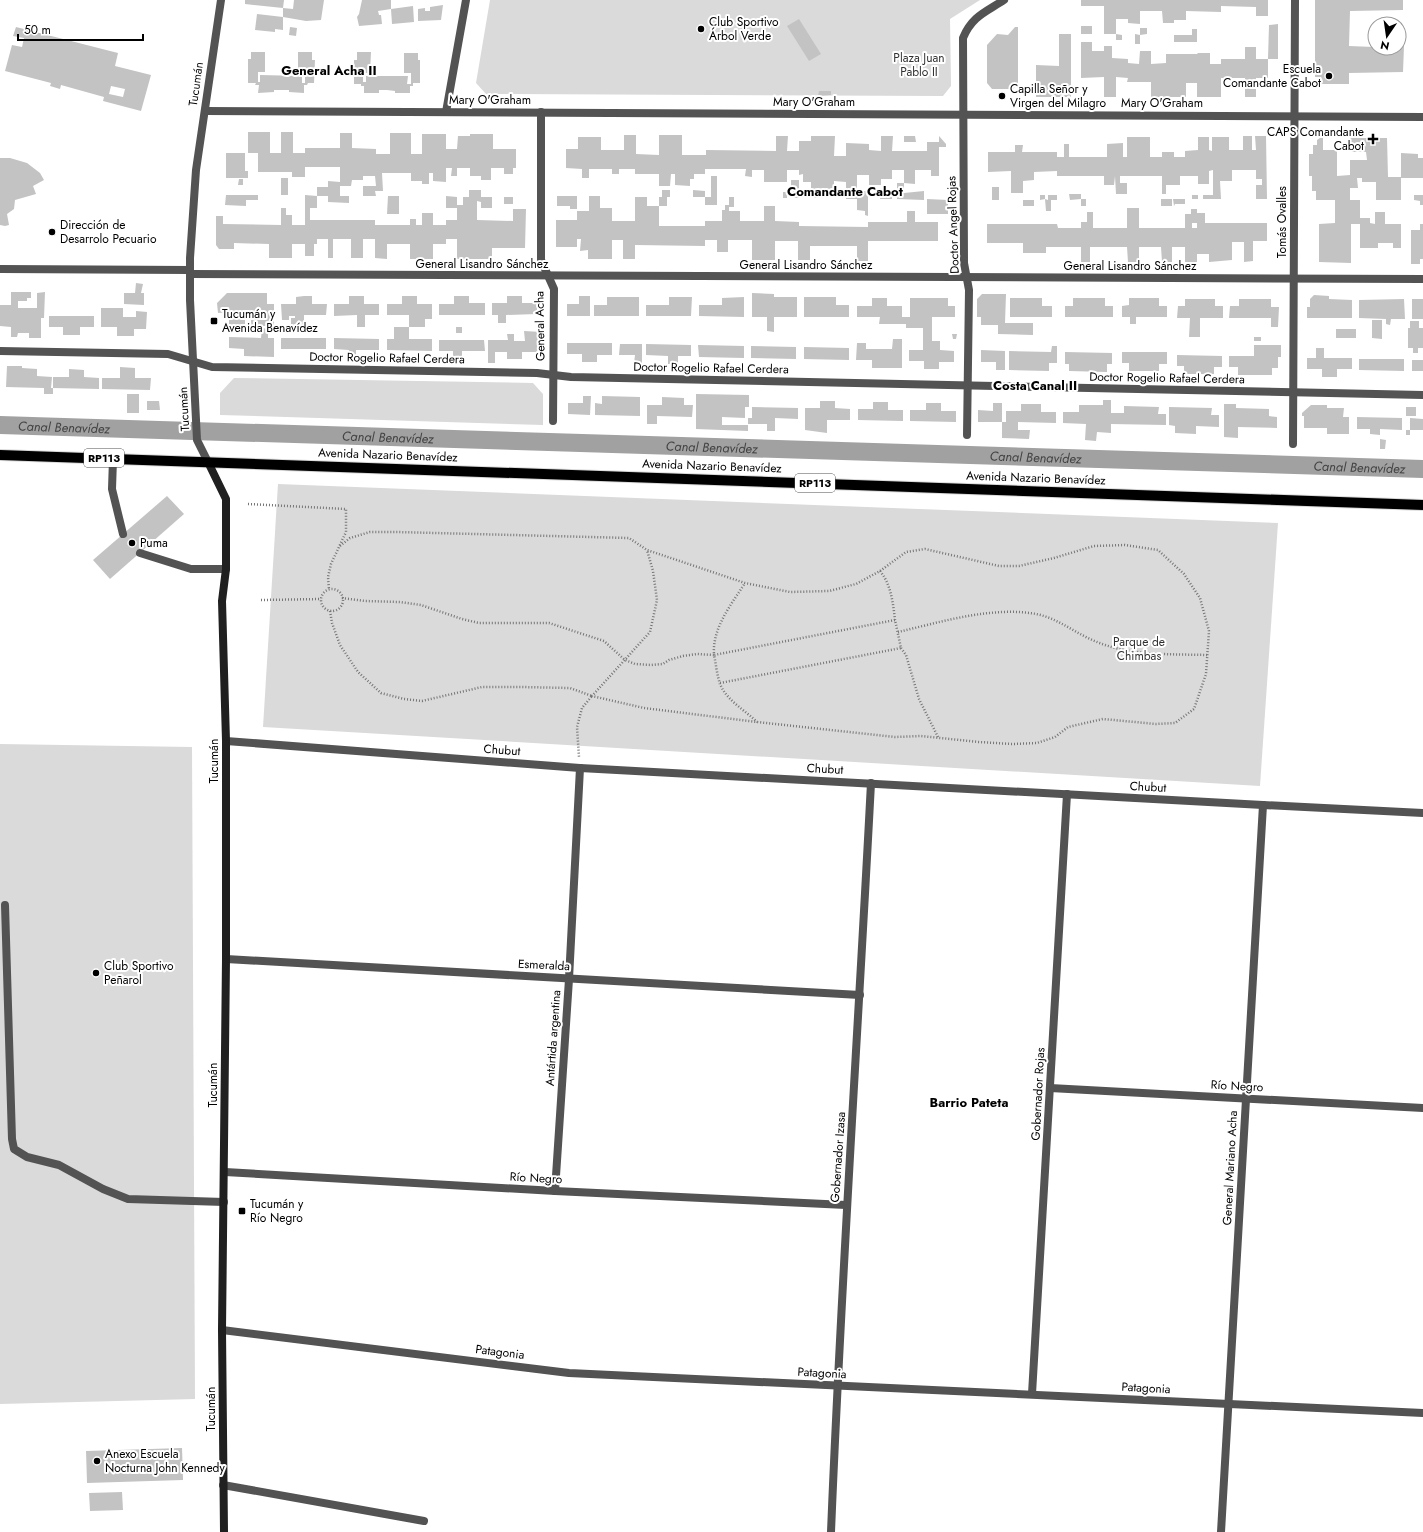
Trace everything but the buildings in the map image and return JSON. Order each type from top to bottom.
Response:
[{"type":"main road","name":"Avenida Nazario Benavídez","points":[[0,455],[1423,505]]},
{"type":"main road","name":"Tucumán","points":[[208,462],[226,499],[226,569],[222,601],[226,741],[225,1172],[222,1330],[224,1532]]},
{"type":"street","name":"Tucumán","points":[[208,462],[197,440],[190,272],[193,201],[221,0]]},
{"type":"street","points":[[446,112],[466,0]]},
{"type":"street","name":"Doctor Angel Rojas","points":[[967,435],[969,290],[964,263],[963,38],[966,30],[974,19],[1004,0]]},
{"type":"street","name":"Tomás Ovalles","points":[[1293,444],[1294,0]]},
{"type":"street","name":"Mary O'Graham","points":[[205,111],[1423,117]]},
{"type":"street","name":"General Acha","points":[[541,112],[540,260],[554,288],[553,421]]},
{"type":"street","name":"General Lisandro Sánchez","points":[[0,269],[548,276],[1423,280]]},
{"type":"street","name":"Doctor Rogelio Rafael Cerdera","points":[[0,351],[168,354],[212,367],[529,373],[571,377],[1423,395]]},
{"type":"street","points":[[113,459],[112,490],[124,534]]},
{"type":"street","points":[[140,553],[191,569],[226,569]]},
{"type":"street","name":"Chubut","points":[[226,741],[580,768],[1423,813]]},
{"type":"street","name":"Antártida argentina","points":[[555,1191],[569,979],[580,768]]},
{"type":"street","name":"Gobernador Izasa","points":[[831,1532],[846,1204],[872,783]]},
{"type":"street","name":"Gobernador Rojas","points":[[1032,1394],[1067,794]]},
{"type":"street","name":"General Mariano Acha","points":[[1221,1532],[1263,805]]},
{"type":"street","points":[[5,905],[12,1139],[14,1149],[27,1157],[59,1165],[103,1189],[128,1199],[224,1202]]},
{"type":"street","name":"Esmeralda","points":[[226,959],[860,995]]},
{"type":"street","name":"Río Negro","points":[[1050,1088],[1423,1108]]},
{"type":"street","name":"Río Negro","points":[[225,1172],[555,1191],[846,1204]]},
{"type":"street","name":"Patagonia","points":[[222,1330],[569,1373],[1423,1413]]},
{"type":"street","points":[[223,1485],[424,1521]]},
{"type":"path","points":[[248,504],[346,509],[346,532],[331,564],[328,576],[329,590]]},
{"type":"path","points":[[330,611],[332,623],[340,645],[358,672],[381,693],[404,699],[422,701],[482,687],[570,688],[592,696],[644,708],[895,737],[921,736],[1005,744],[1037,743],[1055,736],[1068,727],[1103,719],[1156,724],[1175,723],[1194,709],[1206,674],[1209,631],[1200,598],[1184,574],[1158,550],[1124,545],[1094,546],[1054,558],[1019,566],[999,566],[925,548],[906,552],[856,584],[829,591],[790,592],[745,583],[647,550],[629,538],[370,532],[350,538],[340,546]]},
{"type":"path","points":[[580,768],[576,727],[582,708],[650,632],[657,600],[653,571],[647,550]]},
{"type":"path","points":[[880,570],[886,578],[893,604],[901,648],[906,655],[919,699],[938,738]]},
{"type":"path","points":[[745,583],[729,608],[720,626],[714,646],[714,655],[720,683],[735,704],[757,722]]},
{"type":"path","points":[[329,590],[337,591],[342,598],[341,606],[334,611],[330,611],[323,607],[321,599],[322,595],[329,590]]},
{"type":"path","points":[[342,598],[421,605],[462,619],[479,623],[549,623],[604,641],[625,660],[635,664],[651,666],[663,664],[669,660],[683,656],[697,654],[714,655],[895,620]]},
{"type":"path","points":[[261,600],[321,599]]},
{"type":"path","points":[[898,632],[949,620],[987,614],[1016,612],[1037,614],[1059,622],[1097,642],[1116,647],[1138,652],[1208,656]]},
{"type":"path","points":[[720,683],[901,648]]},
{"type":"green space","name":"Club Sportivo Árbol Verde","points":[[490,0],[980,0],[950,19],[951,86],[943,96],[486,94],[476,83]]},
{"type":"green space","points":[[234,378],[533,383],[543,394],[543,425],[220,415],[220,393]]},
{"type":"green space","name":"Parque de Chimbas","points":[[278,484],[1278,523],[1260,786],[263,727]]},
{"type":"green space","name":"Club Sportivo Peñarol","points":[[0,744],[192,747],[195,1399],[0,1404]]},
{"type":"waterway","name":"Canal Benavídez","points":[[0,425],[1423,469]]},
{"type":"place","name":"Club Sportivo Árbol Verde","points":[[701,29]]},
{"type":"place","name":"Escuela Comandante Cabot","points":[[1329,76]]},
{"type":"place","name":"Capilla Señor y Virgen del Milagro","points":[[1002,96]]},
{"type":"place","name":"CAPS Comandante Cabot","points":[[1373,139]]},
{"type":"place","name":"Dirección de Desarrolo Pecuario","points":[[52,232]]},
{"type":"place","name":"Tucumán y Avenida Benavídez","points":[[214,321]]},
{"type":"place","name":"Puma","points":[[132,543]]},
{"type":"place","name":"Club Sportivo Peñarol","points":[[96,973]]},
{"type":"place","name":"Tucumán y Río Negro","points":[[242,1211]]},
{"type":"place","name":"Anexo Escuela Nocturna John Kennedy","points":[[97,1461]]},
{"type":"district","name":"General Acha II","points":[[329,70]]},
{"type":"district","name":"Comandante Cabot","points":[[845,191]]},
{"type":"district","name":"Costa Canal II","points":[[1035,385]]},
{"type":"district","name":"Barrio Pateta","points":[[969,1102]]},
{"type":"park label","name":"Plaza Juan Pablo II","points":[[919,65]]}]
